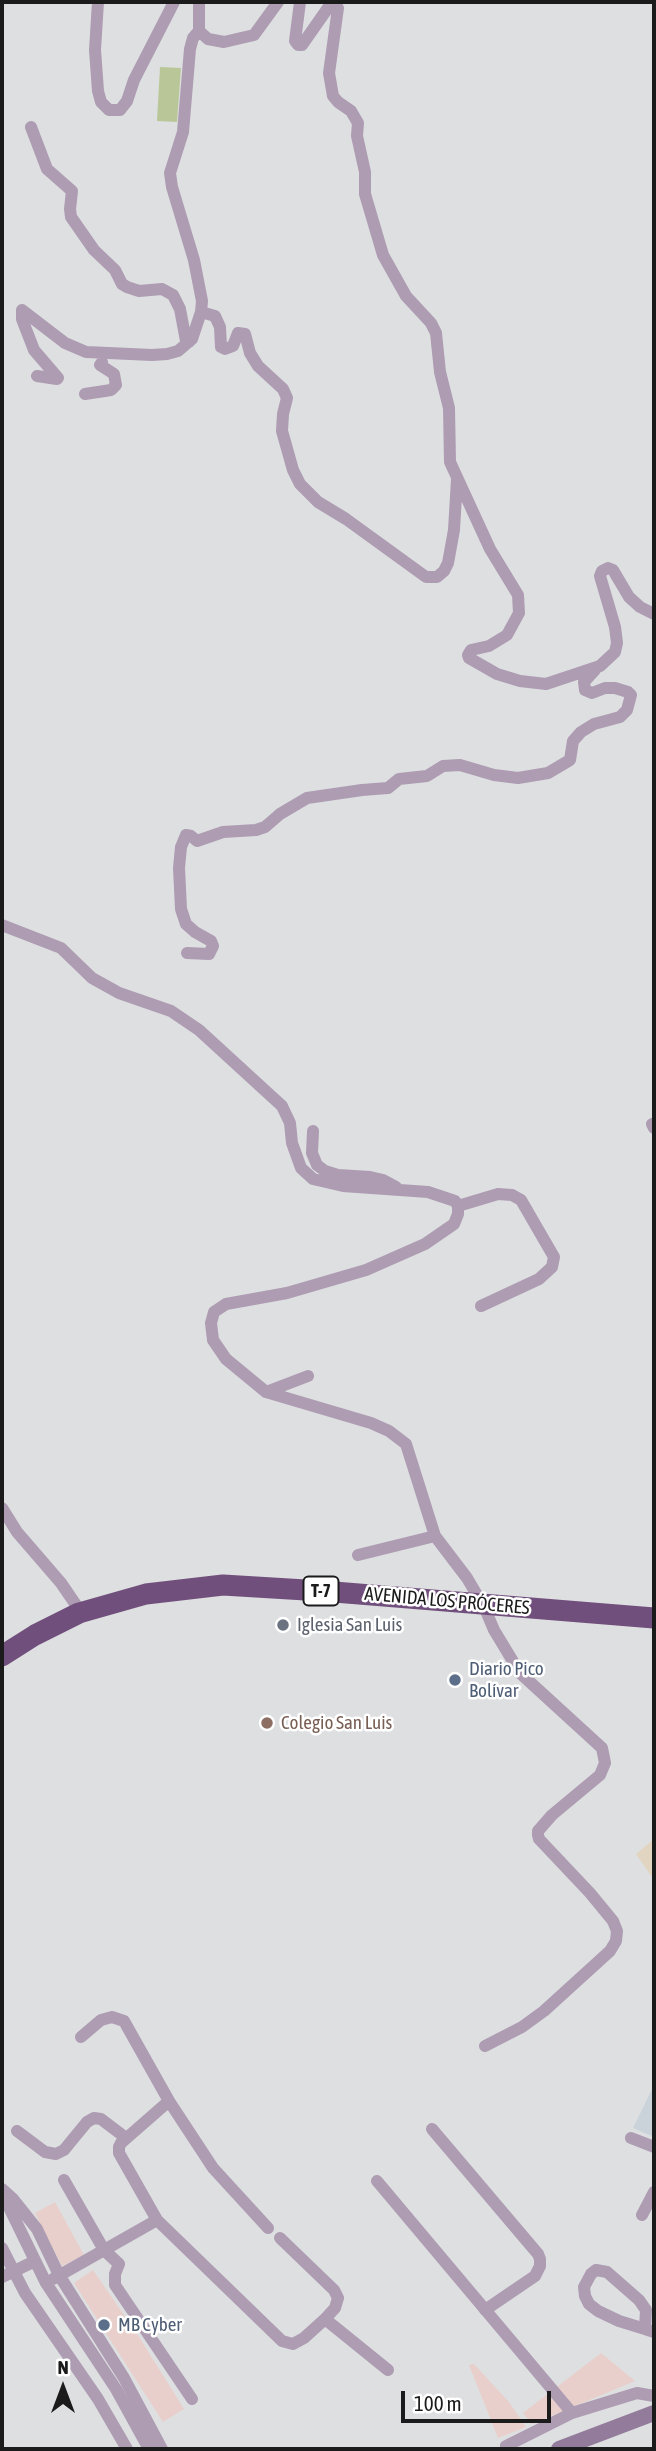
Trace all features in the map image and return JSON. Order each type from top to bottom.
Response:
[{"type":"highway","name":"AVENIDA LOS PRÓCERES","points":[[2,1642],[76,1605],[138,1585],[178,1578],[259,1577],[326,1581],[654,1618]]},
{"type":"highway","name":"AVENIDA LOS PRÓCERES","points":[[2,1656],[35,1635],[79,1613],[146,1594],[223,1585],[654,1607]]},
{"type":"street","points":[[98,2],[94,50],[98,90],[102,102],[109,110],[120,110],[127,101],[149,48],[174,2]]},
{"type":"street","points":[[37,376],[58,378],[34,350],[22,319],[22,310],[71,347],[86,352],[167,354],[178,351],[190,342],[201,312],[202,301],[194,260],[170,180],[184,124],[190,49],[193,38],[199,32],[199,2]]},
{"type":"street","points":[[199,32],[208,39],[223,41],[254,35],[278,2]]},
{"type":"street","points":[[300,2],[295,41],[298,45],[302,45],[330,5],[335,4],[338,8],[330,73],[333,96],[338,103],[351,111],[358,123],[357,136],[365,172],[365,194],[383,255],[406,296],[431,323],[436,333],[440,372],[449,408],[450,462],[473,514],[520,600],[519,613],[507,635],[489,646],[471,650],[469,659],[497,674],[520,681],[546,684],[596,668]]},
{"type":"street","points":[[31,127],[47,169],[72,191],[71,217],[94,250],[115,270],[122,284],[127,287],[139,291],[162,289],[173,295],[180,309],[186,341],[190,342]]},
{"type":"street","points":[[201,312],[215,316],[220,327],[221,347],[225,349],[233,346],[238,333],[245,334],[250,353],[258,366],[283,389],[288,398],[282,431],[293,470],[300,484],[318,502],[426,577],[437,577],[448,564],[454,530],[457,475]]},
{"type":"street","points":[[85,394],[111,390],[116,385],[113,373],[98,363],[115,354]]},
{"type":"street","points":[[187,953],[209,954],[214,946],[187,924],[181,909],[179,868],[181,847],[187,835],[197,841],[223,832],[256,830],[265,827],[280,814],[307,798],[388,788],[399,779],[427,776],[443,766],[460,765],[494,775],[518,778],[548,773],[570,760],[573,741],[581,732],[594,724],[620,717],[627,710],[631,695],[615,688],[605,688],[592,693],[585,690],[584,682],[615,652],[617,643],[600,576],[602,570],[613,570],[629,597],[654,614]]},
{"type":"street","points":[[2,925],[61,948],[92,978],[119,993],[171,1011],[199,1030],[282,1106],[290,1123],[292,1143],[302,1168],[313,1179],[343,1186],[443,1196],[455,1201],[458,1206],[454,1224],[425,1244],[366,1270],[287,1293],[226,1304],[214,1312],[211,1323],[212,1340],[226,1359],[266,1392],[371,1423],[389,1431],[406,1444],[435,1536],[480,1599],[494,1630],[520,1674],[603,1748],[605,1763],[600,1775],[552,1815],[538,1831],[538,1835],[613,1921],[617,1931],[616,1941],[610,1951],[544,2011],[522,2027],[485,2046]]},
{"type":"street","points":[[313,1131],[312,1153],[317,1165],[325,1171],[383,1180],[403,1191]]},
{"type":"street","points":[[458,1206],[499,1194],[512,1195],[521,1200],[554,1258],[552,1267],[539,1279],[481,1306]]},
{"type":"street","points":[[266,1392],[308,1376]]},
{"type":"street","points":[[2,1508],[17,1532],[61,1583],[76,1605]]},
{"type":"street","points":[[358,1555],[435,1536]]},
{"type":"street","points":[[81,2037],[101,2020],[112,2017],[124,2021],[169,2102],[213,2168],[268,2228]]},
{"type":"street","points":[[169,2102],[121,2143],[119,2153],[157,2220],[282,2341],[293,2344],[304,2338],[335,2308],[338,2298],[334,2290],[280,2238]]},
{"type":"street","points":[[17,2131],[45,2152],[56,2154],[64,2150],[87,2122],[94,2118],[101,2119],[126,2138]]},
{"type":"street","points":[[432,2129],[540,2259],[535,2276],[485,2310]]},
{"type":"street","points":[[631,2138],[654,2147]]},
{"type":"street","points":[[64,2180],[104,2250],[119,2264],[115,2285],[192,2399]]},
{"type":"street","points":[[377,2181],[572,2413]]},
{"type":"street","points":[[2,2191],[46,2283],[119,2381],[149,2449]]},
{"type":"street","points":[[2,2191],[13,2199],[37,2229],[59,2275],[119,2381],[162,2449]]},
{"type":"street","points":[[642,2215],[654,2192]]},
{"type":"street","points":[[46,2283],[157,2220]]},
{"type":"street","points":[[23,2239],[2,2248],[6,2276],[25,2293],[97,2399],[127,2449]]},
{"type":"street","points":[[6,2276],[35,2261]]},
{"type":"street","points":[[596,2270],[607,2272],[639,2300],[646,2310],[650,2330],[619,2321],[589,2304],[584,2287],[591,2274],[596,2270]]},
{"type":"street","points":[[324,2319],[388,2370]]},
{"type":"street","points":[[503,2448],[572,2413],[637,2393],[654,2396]]},
{"type":"street","points":[[559,2449],[654,2413]]},
{"type":"street","points":[[587,2449],[654,2422]]},
{"type":"shaded area","points":[[654,1839],[654,1880],[636,1854]]},
{"type":"shaded area","points":[[654,2085],[654,2137],[633,2128]]},
{"type":"shaded area","points":[[55,2202],[84,2255],[62,2266],[35,2213]]},
{"type":"shaded area","points":[[93,2270],[184,2409],[163,2422],[74,2283]]},
{"type":"shaded area","points":[[601,2353],[635,2381],[532,2424],[523,2413]]},
{"type":"shaded area","points":[[474,2364],[509,2402],[526,2427],[498,2438],[469,2365]]},
{"type":"green space","points":[[160,67],[181,68],[177,122],[157,121]]},
{"type":"place","name":"Iglesia San Luis","points":[[283,1625]]},
{"type":"place","name":"Diario Pico Bolívar","points":[[455,1680]]},
{"type":"place","name":"Colegio San Luis","points":[[267,1723]]},
{"type":"place","name":"MB Cyber","points":[[104,2325]]}]
